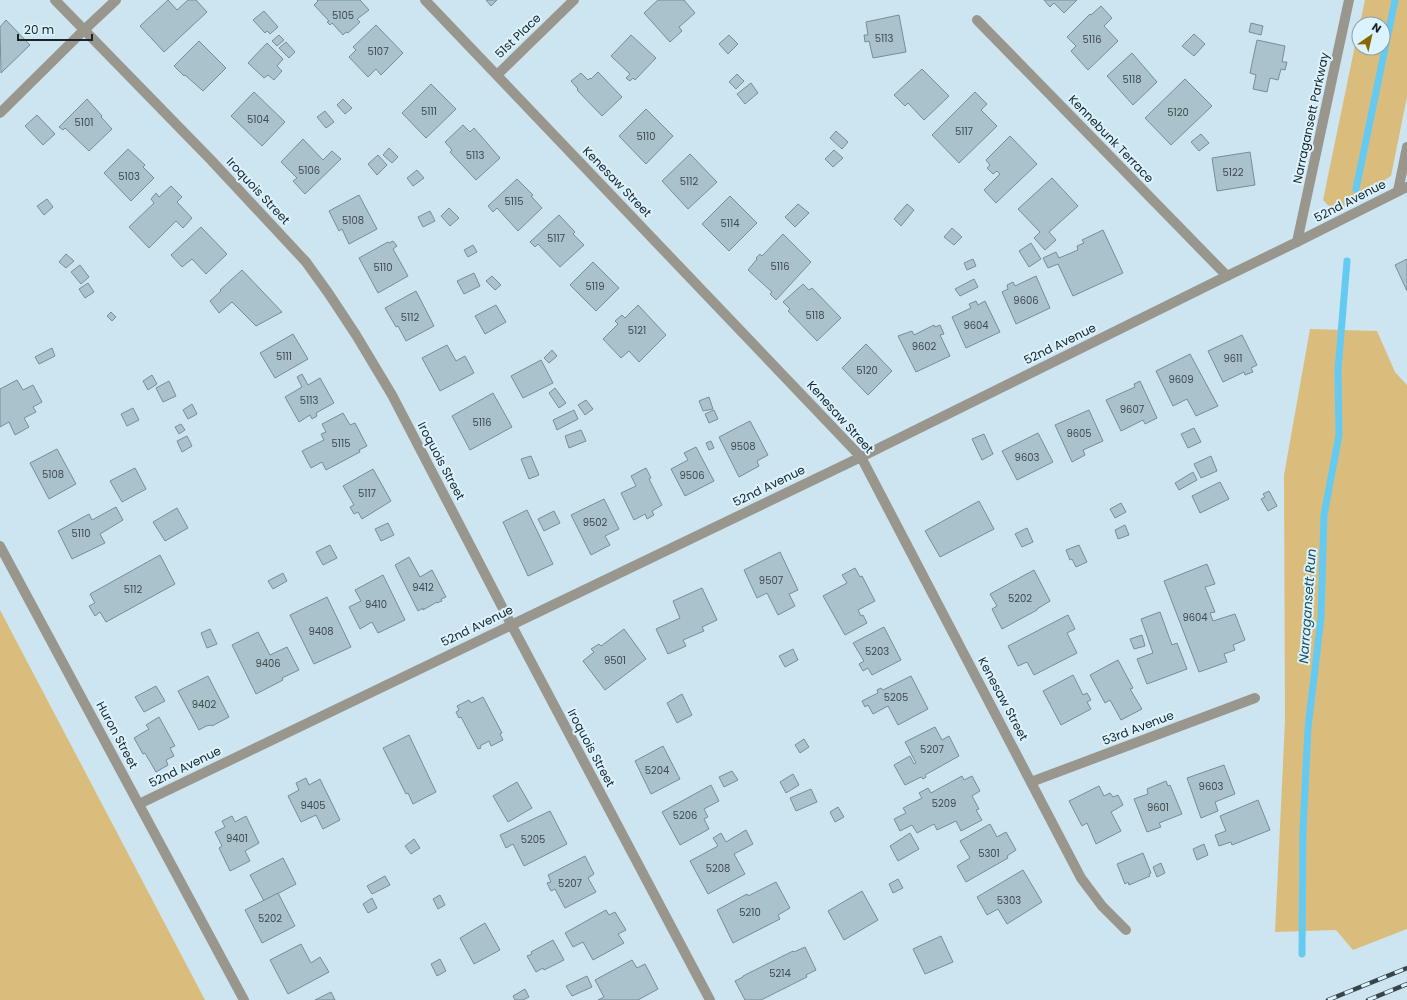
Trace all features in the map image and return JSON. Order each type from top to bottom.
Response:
[{"type":"street","name":"Iroquois Street","points":[[55,0],[269,222],[306,262],[330,294],[356,334],[392,396],[710,1000]]},
{"type":"street","points":[[0,113],[116,0]]},
{"type":"street","name":"Kenesaw Street","points":[[425,0],[861,457],[1081,878],[1102,906],[1126,930]]},
{"type":"street","name":"51st Place","points":[[497,75],[574,0]]},
{"type":"street","name":"Narragansett Parkway","points":[[1297,242],[1349,0]]},
{"type":"street","name":"Kennebunk Terrace","points":[[977,20],[1227,276]]},
{"type":"street","points":[[1402,189],[1407,147]]},
{"type":"street","name":"52nd Avenue","points":[[139,804],[861,457],[1402,189]]},
{"type":"street","name":"Huron Street","points":[[0,546],[244,1000]]},
{"type":"street","name":"53rd Avenue","points":[[1031,782],[1255,698]]},
{"type":"shaded area","points":[[1365,0],[1407,0],[1407,97],[1391,176],[1335,212],[1323,200],[1353,56],[1391,56],[1391,16],[1362,16]]},
{"type":"shaded area","points":[[1310,329],[1377,331],[1395,372],[1407,385],[1407,929],[1353,950],[1336,930],[1275,932],[1285,721],[1284,475]]},
{"type":"shaded area","points":[[0,610],[205,1000],[0,1000]]},
{"type":"building","points":[[168,0],[177,10],[188,0],[196,0],[207,12],[164,52],[140,26]]},
{"type":"building","points":[[317,0],[360,0],[369,10],[357,19],[360,22],[348,33],[346,32],[343,35],[332,23],[330,25],[327,22],[329,21],[314,5],[318,1]]},
{"type":"building","points":[[486,0],[497,0],[491,6]]},
{"type":"building","points":[[658,0],[684,0],[695,13],[679,27],[682,31],[670,42],[644,13]]},
{"type":"building","points":[[1044,0],[1077,0],[1064,13],[1054,3],[1050,7]]},
{"type":"building","points":[[1101,6],[1112,18],[1104,26],[1118,41],[1088,70],[1071,51],[1076,46],[1067,37],[1090,14],[1091,15]]},
{"type":"building","points":[[264,11],[278,27],[270,34],[267,31],[265,33],[253,20]]},
{"type":"building","points":[[899,15],[906,52],[873,58],[869,41],[865,42],[864,35],[868,35],[866,22]]},
{"type":"building","points":[[6,20],[30,45],[1,73],[0,27]]},
{"type":"building","points":[[1251,23],[1263,26],[1261,35],[1249,32]]},
{"type":"building","points":[[376,25],[403,53],[381,75],[376,69],[368,77],[349,57],[356,50],[353,47]]},
{"type":"building","points":[[1194,34],[1205,44],[1194,56],[1182,46]]},
{"type":"building","points":[[279,35],[284,40],[277,46],[272,41]]},
{"type":"building","points":[[631,35],[656,58],[635,80],[633,78],[630,81],[626,78],[630,74],[611,56]]},
{"type":"building","points":[[729,35],[738,44],[728,54],[719,44]]},
{"type":"building","points":[[1257,40],[1285,46],[1282,62],[1287,62],[1285,70],[1281,69],[1278,80],[1270,78],[1267,92],[1253,89],[1256,75],[1250,73]]},
{"type":"building","points":[[199,41],[226,68],[203,91],[174,66]]},
{"type":"building","points":[[286,42],[295,52],[289,58],[279,48]]},
{"type":"building","points":[[267,43],[283,59],[277,66],[282,71],[274,80],[268,75],[264,78],[248,63]]},
{"type":"building","points":[[1132,53],[1157,82],[1133,105],[1107,76]]},
{"type":"building","points":[[922,69],[949,96],[924,120],[908,103],[905,106],[894,95]]},
{"type":"building","points":[[598,72],[622,97],[602,116],[577,90],[578,89],[571,81],[581,73],[588,80],[590,78],[591,79]]},
{"type":"building","points":[[737,74],[744,81],[736,89],[729,82]]},
{"type":"building","points":[[1185,79],[1212,106],[1171,145],[1145,118]]},
{"type":"building","points":[[751,83],[758,93],[745,104],[737,94]]},
{"type":"building","points":[[431,84],[456,109],[426,138],[402,113]]},
{"type":"building","points":[[254,92],[285,122],[262,146],[231,116]]},
{"type":"building","points":[[975,92],[987,104],[981,110],[997,126],[959,163],[932,135]]},
{"type":"building","points":[[87,99],[112,129],[89,151],[65,128],[63,130],[59,127]]},
{"type":"building","points":[[343,99],[352,108],[345,114],[337,105]]},
{"type":"building","points":[[646,109],[673,136],[646,164],[619,136]]},
{"type":"building","points":[[325,111],[334,122],[326,128],[317,117]]},
{"type":"building","points":[[37,115],[55,134],[43,145],[25,126]]},
{"type":"building","points":[[463,125],[470,132],[474,128],[500,158],[476,180],[450,152],[452,150],[445,142]]},
{"type":"building","points":[[836,131],[848,142],[842,149],[830,138]]},
{"type":"building","points":[[1201,134],[1209,143],[1199,151],[1191,142]]},
{"type":"building","points":[[1010,136],[1037,164],[996,203],[984,190],[1000,174],[997,171],[993,174],[987,168],[990,165],[986,160]]},
{"type":"building","points":[[303,139],[323,160],[332,151],[341,159],[305,194],[293,181],[297,178],[281,162]]},
{"type":"building","points":[[389,148],[398,157],[392,163],[383,155]]},
{"type":"building","points":[[128,149],[145,165],[143,167],[154,178],[131,201],[104,173]]},
{"type":"building","points":[[834,150],[843,158],[833,167],[825,159]]},
{"type":"building","points":[[1250,152],[1255,185],[1217,191],[1212,158]]},
{"type":"building","points":[[690,154],[717,182],[688,209],[662,181]]},
{"type":"building","points":[[378,155],[387,165],[377,175],[368,164]]},
{"type":"building","points":[[417,170],[424,178],[413,186],[407,178]]},
{"type":"building","points":[[1052,178],[1078,206],[1049,232],[1056,240],[1045,250],[1034,238],[1040,232],[1018,209]]},
{"type":"building","points":[[517,179],[533,195],[531,196],[542,208],[518,231],[497,208],[493,212],[488,206]]},
{"type":"building","points":[[171,186],[182,197],[177,202],[192,218],[183,228],[176,221],[149,248],[129,227],[154,203],[151,199],[156,193],[159,197]]},
{"type":"building","points":[[359,195],[377,229],[349,244],[342,229],[339,231],[329,211]]},
{"type":"building","points":[[730,196],[757,223],[729,251],[702,224]]},
{"type":"building","points":[[47,199],[53,207],[44,215],[37,206]]},
{"type":"building","points":[[798,204],[809,213],[795,227],[785,217]]},
{"type":"building","points":[[907,204],[914,210],[901,226],[894,219]]},
{"type":"building","points":[[449,208],[459,218],[450,226],[441,216]]},
{"type":"building","points":[[430,211],[435,221],[423,227],[418,217]]},
{"type":"building","points":[[559,215],[575,232],[573,234],[584,245],[560,267],[538,244],[535,247],[530,242]]},
{"type":"building","points":[[201,227],[227,254],[206,274],[192,259],[182,267],[171,255]]},
{"type":"building","points":[[952,228],[962,237],[954,245],[944,237]]},
{"type":"building","points":[[1103,230],[1123,273],[1073,296],[1058,264],[1048,268],[1043,258],[1056,252],[1059,258],[1078,250],[1077,246],[1084,243],[1082,240]]},
{"type":"building","points":[[783,234],[811,262],[776,300],[770,294],[772,292],[748,270],[757,259],[756,258],[760,254],[762,256]]},
{"type":"building","points":[[393,241],[397,246],[393,249],[408,276],[378,293],[359,258],[388,242]]},
{"type":"building","points":[[1031,243],[1041,259],[1029,267],[1019,251]]},
{"type":"building","points":[[473,245],[477,252],[468,257],[464,250]]},
{"type":"building","points":[[66,254],[74,261],[66,268],[59,262]]},
{"type":"building","points":[[973,259],[976,266],[967,270],[964,263]]},
{"type":"building","points":[[1407,259],[1407,291],[1395,265]]},
{"type":"building","points":[[593,262],[619,288],[596,311],[570,285]]},
{"type":"building","points":[[80,265],[89,277],[81,284],[71,272]]},
{"type":"building","points":[[242,270],[282,312],[256,326],[232,302],[219,313],[210,301]]},
{"type":"building","points":[[474,273],[480,286],[464,294],[457,281]]},
{"type":"building","points":[[492,276],[501,285],[495,290],[486,281]]},
{"type":"building","points":[[1036,276],[1050,308],[1016,324],[1002,292],[1008,289],[1007,285],[1013,282],[1015,286]]},
{"type":"building","points":[[974,279],[978,287],[960,296],[955,289]]},
{"type":"building","points":[[88,283],[94,292],[85,298],[79,289]]},
{"type":"building","points":[[803,284],[809,290],[812,288],[841,318],[817,341],[788,311],[790,309],[783,302]]},
{"type":"building","points":[[416,291],[434,326],[406,341],[398,326],[396,327],[385,308]]},
{"type":"building","points":[[976,301],[978,305],[985,301],[1000,332],[966,348],[952,317],[971,308],[969,304]]},
{"type":"building","points":[[496,305],[506,322],[485,334],[475,316]]},
{"type":"building","points":[[638,305],[666,335],[639,362],[629,351],[621,358],[603,339],[618,324],[615,321],[622,315],[625,318]]},
{"type":"building","points":[[111,312],[116,317],[112,321],[107,316]]},
{"type":"building","points":[[934,325],[935,327],[940,325],[944,334],[940,335],[950,356],[916,372],[898,336],[912,331],[914,335]]},
{"type":"building","points":[[293,334],[308,359],[275,378],[260,353]]},
{"type":"building","points":[[1242,335],[1257,365],[1251,368],[1253,372],[1245,375],[1244,372],[1223,382],[1208,351]]},
{"type":"building","points":[[866,344],[892,371],[868,395],[842,368]]},
{"type":"building","points":[[447,345],[456,361],[465,356],[474,373],[440,391],[422,358]]},
{"type":"building","points":[[52,348],[55,356],[39,364],[35,357]]},
{"type":"building","points":[[552,350],[557,356],[549,363],[544,358]]},
{"type":"building","points":[[1190,354],[1218,406],[1196,416],[1187,399],[1173,406],[1156,371]]},
{"type":"building","points":[[541,360],[553,383],[523,398],[511,376]]},
{"type":"building","points":[[302,374],[308,385],[320,378],[334,403],[316,413],[317,416],[312,419],[310,415],[299,422],[285,397],[302,387],[297,377]]},
{"type":"building","points":[[152,375],[157,384],[148,390],[143,381]]},
{"type":"building","points":[[17,380],[23,390],[33,385],[42,402],[33,407],[36,412],[24,418],[29,427],[15,435],[9,422],[0,427],[0,389]]},
{"type":"building","points":[[169,381],[176,396],[163,402],[156,388]]},
{"type":"building","points":[[1140,381],[1157,418],[1145,424],[1143,420],[1121,431],[1106,400],[1135,387],[1134,384]]},
{"type":"building","points":[[555,388],[566,403],[559,408],[549,393]]},
{"type":"building","points":[[493,393],[512,427],[470,450],[452,416]]},
{"type":"building","points":[[709,397],[713,409],[703,411],[699,401]]},
{"type":"building","points":[[586,400],[593,409],[585,415],[578,405]]},
{"type":"building","points":[[192,404],[197,414],[188,419],[183,410]]},
{"type":"building","points":[[133,408],[139,420],[127,426],[121,414]]},
{"type":"building","points":[[574,410],[578,419],[557,430],[553,420]]},
{"type":"building","points":[[714,410],[718,419],[709,423],[705,414]]},
{"type":"building","points":[[1089,410],[1103,441],[1083,450],[1085,455],[1072,462],[1055,425]]},
{"type":"building","points":[[343,413],[350,425],[355,423],[367,446],[359,450],[360,452],[326,470],[322,462],[311,468],[302,451],[324,440],[321,434],[326,432],[322,424]]},
{"type":"building","points":[[750,421],[768,455],[757,461],[759,466],[739,477],[719,437]]},
{"type":"building","points":[[181,424],[185,430],[179,434],[175,427]]},
{"type":"building","points":[[1194,428],[1201,442],[1188,448],[1181,434]]},
{"type":"building","points":[[581,430],[586,441],[569,448],[565,436]]},
{"type":"building","points":[[1038,433],[1053,462],[1017,480],[1002,451]]},
{"type":"building","points":[[984,434],[993,454],[982,460],[972,439]]},
{"type":"building","points":[[187,436],[192,446],[182,452],[177,441]]},
{"type":"building","points":[[711,441],[714,448],[709,450],[706,443]]},
{"type":"building","points":[[696,447],[714,481],[685,496],[671,469],[688,460],[684,453]]},
{"type":"building","points":[[57,449],[76,484],[49,499],[30,463]]},
{"type":"building","points":[[531,456],[539,475],[529,479],[521,459]]},
{"type":"building","points":[[1211,456],[1217,471],[1201,478],[1194,464]]},
{"type":"building","points":[[135,468],[146,489],[122,502],[110,481]]},
{"type":"building","points":[[646,468],[651,478],[649,479],[662,505],[652,511],[654,515],[647,519],[645,514],[634,520],[621,493],[636,486],[631,476]]},
{"type":"building","points":[[373,469],[391,501],[362,519],[358,512],[354,514],[350,507],[354,505],[343,486]]},
{"type":"building","points":[[1193,472],[1197,480],[1179,490],[1175,483]]},
{"type":"building","points":[[1220,482],[1229,499],[1200,513],[1192,496]]},
{"type":"building","points":[[1269,491],[1277,506],[1268,511],[1261,499],[1265,497],[1263,494]]},
{"type":"building","points":[[604,499],[619,529],[605,536],[610,545],[591,555],[571,515]]},
{"type":"building","points":[[979,501],[994,529],[940,557],[925,531]]},
{"type":"building","points":[[1121,503],[1126,512],[1115,518],[1110,509]]},
{"type":"building","points":[[116,507],[123,520],[100,534],[105,543],[72,559],[58,531],[89,514],[92,520]]},
{"type":"building","points":[[177,508],[188,528],[165,541],[153,522]]},
{"type":"building","points":[[527,510],[553,564],[528,576],[503,522]]},
{"type":"building","points":[[554,511],[560,523],[544,531],[538,519]]},
{"type":"building","points":[[388,523],[394,535],[381,541],[375,529]]},
{"type":"building","points":[[1125,525],[1129,535],[1118,539],[1115,530]]},
{"type":"building","points":[[1027,528],[1033,542],[1022,547],[1015,534]]},
{"type":"building","points":[[330,545],[337,558],[323,565],[316,552]]},
{"type":"building","points":[[1079,545],[1087,562],[1076,567],[1072,559],[1070,560],[1066,550]]},
{"type":"building","points":[[780,552],[798,590],[789,594],[795,606],[778,615],[767,593],[757,598],[744,570]]},
{"type":"building","points":[[160,555],[175,584],[106,622],[100,612],[95,616],[89,606],[95,603],[90,594]]},
{"type":"building","points":[[409,557],[420,577],[432,570],[446,597],[441,599],[442,601],[418,611],[395,565]]},
{"type":"building","points":[[1207,564],[1215,584],[1205,587],[1215,612],[1210,613],[1213,621],[1235,614],[1245,640],[1233,645],[1235,650],[1224,654],[1227,662],[1199,672],[1164,581]]},
{"type":"building","points":[[855,568],[860,577],[862,576],[875,601],[858,610],[861,616],[863,615],[867,623],[845,635],[823,596],[847,583],[842,575]]},
{"type":"building","points":[[1034,570],[1050,601],[1037,610],[1002,629],[992,609],[997,606],[990,594]]},
{"type":"building","points":[[283,573],[287,581],[273,589],[268,581]]},
{"type":"building","points":[[383,575],[405,620],[378,633],[372,622],[360,629],[349,607],[361,601],[355,590]]},
{"type":"building","points":[[702,588],[717,620],[702,627],[704,631],[683,640],[686,646],[668,654],[656,629],[680,618],[673,601]]},
{"type":"building","points":[[327,597],[351,647],[314,664],[290,615]]},
{"type":"building","points":[[1160,612],[1172,645],[1177,643],[1187,669],[1147,684],[1137,659],[1153,653],[1141,619]]},
{"type":"building","points":[[1068,615],[1075,629],[1067,633],[1077,653],[1034,675],[1027,662],[1018,666],[1008,646]]},
{"type":"building","points":[[884,627],[901,660],[872,675],[868,668],[863,671],[859,664],[864,661],[853,643]]},
{"type":"building","points":[[210,629],[217,644],[207,648],[201,633]]},
{"type":"building","points":[[624,629],[646,659],[605,690],[583,661],[594,652],[591,649],[599,644],[601,646]]},
{"type":"building","points":[[258,632],[270,655],[287,647],[299,670],[282,678],[283,680],[256,694],[232,645]]},
{"type":"building","points":[[1142,635],[1145,646],[1134,649],[1130,639]]},
{"type":"building","points":[[793,649],[798,660],[785,667],[779,656]]},
{"type":"building","points":[[1118,660],[1133,688],[1130,689],[1142,709],[1121,720],[1110,700],[1105,703],[1090,675]]},
{"type":"building","points":[[1073,675],[1083,695],[1087,693],[1091,700],[1087,702],[1091,709],[1061,725],[1043,691]]},
{"type":"building","points":[[208,676],[229,717],[212,726],[206,726],[199,730],[178,691]]},
{"type":"building","points":[[911,676],[928,709],[898,725],[888,706],[873,714],[868,705],[865,707],[862,701],[878,693],[877,690],[881,688],[883,690]]},
{"type":"building","points":[[156,686],[165,701],[144,712],[135,697]]},
{"type":"building","points":[[682,694],[692,715],[677,723],[667,703]]},
{"type":"building","points":[[483,697],[502,733],[500,734],[503,740],[491,746],[489,741],[480,746],[481,748],[478,749],[461,717],[459,718],[456,712],[459,710],[457,706],[469,700],[471,703]]},
{"type":"building","points":[[159,717],[175,746],[170,748],[174,756],[166,760],[168,765],[156,772],[134,738],[149,729],[146,725]]},
{"type":"building","points":[[935,727],[942,740],[949,736],[959,756],[925,775],[926,777],[923,779],[921,777],[905,785],[894,765],[910,756],[914,764],[916,763],[905,742]]},
{"type":"building","points":[[409,735],[436,792],[413,804],[408,793],[406,794],[383,748]]},
{"type":"building","points":[[804,739],[809,747],[800,753],[795,745]]},
{"type":"building","points":[[663,746],[680,779],[651,794],[635,761]]},
{"type":"building","points":[[1224,765],[1235,794],[1215,802],[1218,811],[1201,818],[1187,778]]},
{"type":"building","points":[[732,771],[738,780],[724,787],[719,777]]},
{"type":"building","points":[[793,774],[799,785],[786,793],[780,782]]},
{"type":"building","points":[[962,776],[964,780],[972,776],[980,791],[972,796],[979,809],[976,810],[982,820],[961,831],[956,821],[937,830],[934,824],[917,833],[912,825],[900,831],[894,819],[906,813],[903,808],[922,798],[919,793],[928,788],[931,793]]},
{"type":"building","points":[[306,778],[309,785],[320,779],[340,820],[323,829],[316,815],[301,822],[288,796],[299,790],[296,783]]},
{"type":"building","points":[[1166,781],[1168,786],[1170,785],[1182,814],[1159,823],[1161,827],[1147,832],[1134,799],[1148,794],[1147,789]]},
{"type":"building","points":[[517,782],[532,808],[508,822],[493,796]]},
{"type":"building","points":[[711,785],[719,801],[704,809],[708,817],[704,819],[709,829],[680,845],[662,812]]},
{"type":"building","points":[[1099,786],[1104,796],[1110,793],[1113,797],[1118,795],[1123,805],[1111,812],[1121,831],[1096,844],[1087,823],[1082,826],[1069,801]]},
{"type":"building","points":[[811,789],[817,802],[796,811],[790,798]]},
{"type":"building","points":[[1258,800],[1270,830],[1232,845],[1231,842],[1219,846],[1215,835],[1226,831],[1220,816]]},
{"type":"building","points":[[838,807],[844,817],[835,822],[830,812]]},
{"type":"building","points":[[550,811],[567,844],[524,866],[513,844],[506,848],[500,835]]},
{"type":"building","points":[[232,816],[235,822],[246,816],[259,843],[245,851],[250,861],[230,871],[219,848],[222,846],[215,832],[225,827],[222,821]]},
{"type":"building","points":[[990,824],[997,837],[1006,832],[1016,850],[1007,856],[1008,858],[966,882],[957,866],[970,858],[960,841]]},
{"type":"building","points":[[746,830],[753,844],[734,854],[745,874],[708,894],[690,861],[718,846],[713,838],[721,833],[726,842]]},
{"type":"building","points":[[910,833],[919,849],[898,861],[890,846]]},
{"type":"building","points":[[414,839],[420,848],[411,854],[405,846]]},
{"type":"building","points":[[1204,844],[1208,855],[1197,860],[1193,849]]},
{"type":"building","points":[[1143,853],[1151,873],[1149,874],[1150,876],[1129,885],[1128,882],[1125,884],[1117,864]]},
{"type":"building","points":[[585,856],[594,874],[588,878],[596,892],[565,908],[555,889],[551,891],[547,883],[551,882],[548,875]]},
{"type":"building","points":[[283,858],[296,884],[264,901],[250,875]]},
{"type":"building","points":[[1161,863],[1165,873],[1157,877],[1153,867]]},
{"type":"building","points":[[1023,870],[1042,902],[1007,924],[998,909],[987,915],[977,897]]},
{"type":"building","points":[[385,876],[390,885],[372,894],[367,886]]},
{"type":"building","points":[[898,879],[903,888],[893,893],[889,884]]},
{"type":"building","points":[[776,882],[790,908],[778,915],[780,919],[733,943],[717,910],[747,894],[748,896]]},
{"type":"building","points":[[862,891],[878,920],[844,940],[828,911]]},
{"type":"building","points":[[278,893],[295,926],[262,943],[245,910]]},
{"type":"building","points":[[440,895],[445,905],[438,909],[433,899]]},
{"type":"building","points":[[372,898],[377,908],[368,913],[363,904]]},
{"type":"building","points":[[606,910],[609,915],[615,912],[626,930],[618,934],[624,943],[593,960],[583,942],[573,947],[565,933]]},
{"type":"building","points":[[485,923],[500,950],[474,964],[460,938]]},
{"type":"building","points":[[941,936],[953,962],[925,974],[913,949]]},
{"type":"building","points":[[553,940],[564,960],[544,970],[543,968],[536,972],[527,956],[532,954],[531,952]]},
{"type":"building","points":[[301,944],[311,963],[320,957],[329,972],[288,994],[270,960]]},
{"type":"building","points":[[805,947],[816,970],[806,975],[807,977],[761,1000],[745,1000],[735,981],[793,951],[794,952]]},
{"type":"building","points":[[440,959],[446,971],[437,976],[431,964]]},
{"type":"building","points":[[632,960],[637,968],[645,964],[658,989],[638,1000],[598,1000],[604,997],[595,980]]},
{"type":"building","points":[[587,976],[592,987],[572,996],[566,986]]},
{"type":"building","points":[[525,989],[529,997],[523,1000],[515,1000],[513,996]]},
{"type":"building","points":[[331,992],[335,1000],[315,1000]]},
{"type":"waterway","name":"Narragansett Run","points":[[1356,189],[1395,0]]},
{"type":"waterway","name":"Narragansett Run","points":[[1302,954],[1303,830],[1308,728],[1321,618],[1324,515],[1339,435],[1338,370],[1347,261]]},
{"type":"railway","points":[[1328,1000],[1407,968]]},
{"type":"railway","points":[[1368,1000],[1407,984]]}]
